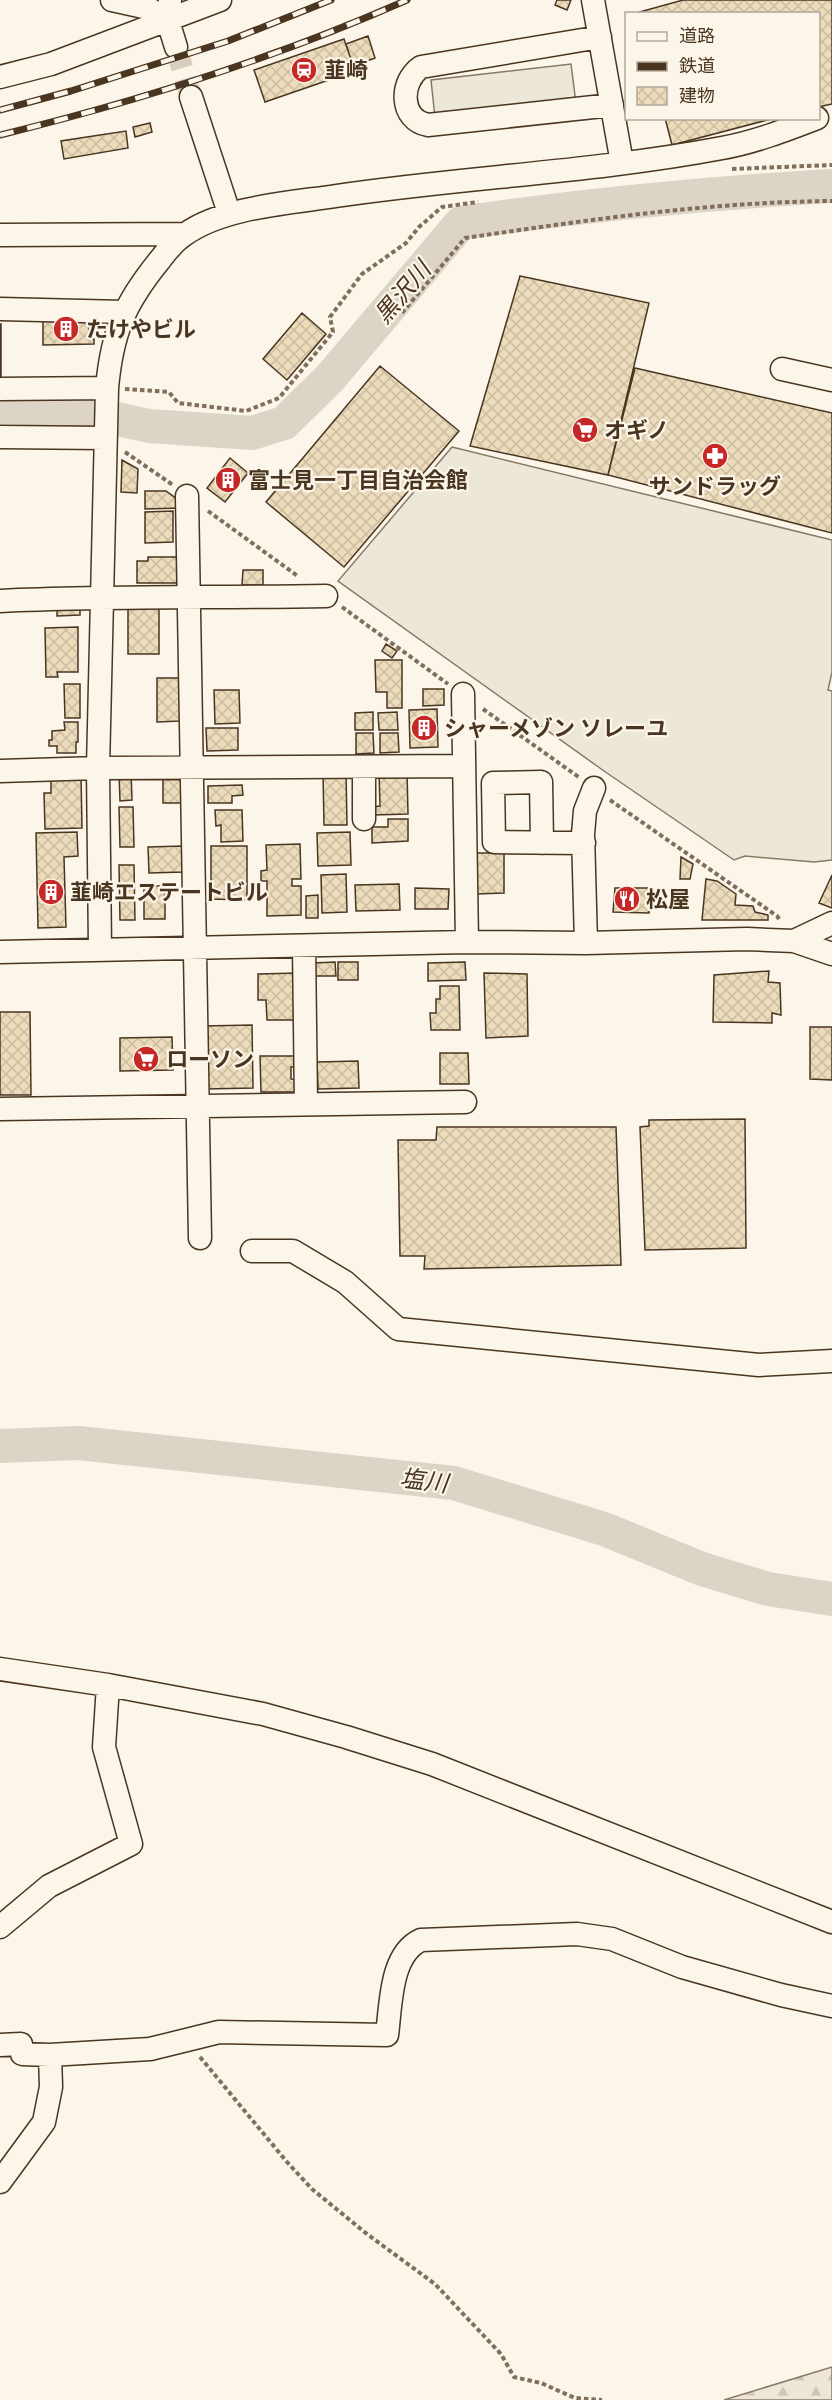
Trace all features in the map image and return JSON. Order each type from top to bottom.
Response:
[{"type":"street","points":[[112,0],[169,10]]},
{"type":"street","points":[[0,77],[51,64],[169,10],[220,0]]},
{"type":"street","points":[[593,0],[622,163]]},
{"type":"street","points":[[169,10],[176,47]]},
{"type":"street","points":[[600,37],[421,67],[408,82],[406,105],[414,119],[428,125],[612,105]]},
{"type":"street","points":[[191,97],[229,213]]},
{"type":"street","points":[[100,950],[98,768],[107,388],[114,339],[124,312],[152,270],[184,234],[229,213],[416,185],[622,163],[724,148],[769,136],[813,120]]},
{"type":"street","points":[[0,235],[184,234]]},
{"type":"street","points":[[0,309],[124,312]]},
{"type":"street","points":[[782,369],[832,380]]},
{"type":"street","points":[[0,388],[107,388]]},
{"type":"street","points":[[0,437],[105,438]]},
{"type":"street","points":[[187,496],[200,1238]]},
{"type":"street","points":[[0,601],[101,597],[326,596]]},
{"type":"street","points":[[463,694],[467,942]]},
{"type":"street","points":[[0,771],[98,768],[464,766]]},
{"type":"street","points":[[364,767],[364,819]]},
{"type":"street","points":[[586,943],[585,811],[594,788]]},
{"type":"street","points":[[542,843],[584,843]]},
{"type":"street","points":[[794,941],[832,923]]},
{"type":"street","points":[[0,952],[467,942],[586,943],[747,939],[794,941],[832,954]]},
{"type":"street","points":[[304,946],[306,1104]]},
{"type":"street","points":[[0,1109],[465,1102]]},
{"type":"street","points":[[252,1251],[293,1251],[345,1282],[398,1329],[759,1365],[832,1361]]},
{"type":"street","points":[[0,1669],[108,1685],[263,1714],[432,1764],[832,1922]]},
{"type":"street","points":[[0,1927],[50,1886],[131,1844],[104,1748],[108,1685]]},
{"type":"street","points":[[0,2045],[21,2044],[22,2054],[50,2055],[150,2049],[219,2032],[387,2035],[397,1968],[403,1955],[412,1944],[421,1940],[577,1934],[597,1936],[628,1945],[682,1967],[781,1995],[832,2006]]},
{"type":"street","points":[[0,2182],[44,2122],[51,2087],[50,2055]]},
{"type":"path","points":[[730,169],[832,165]]},
{"type":"path","points":[[107,388],[169,392],[178,403],[246,411],[279,398],[333,332],[330,317],[362,274],[406,243],[419,227],[442,207],[489,200]]},
{"type":"path","points":[[402,313],[465,238],[638,213],[762,202],[832,201]]},
{"type":"path","points":[[186,2040],[287,2163],[312,2189],[367,2234],[435,2284],[501,2354],[514,2377],[541,2383],[574,2398],[602,2400]]},
{"type":"green space","points":[[832,2367],[832,2400],[724,2400]]},
{"type":"shaded area","points":[[571,64],[577,111],[436,127],[431,80]]},
{"type":"shaded area","points":[[452,447],[832,540],[832,672],[828,690],[832,691],[832,860],[814,862],[745,856],[734,860],[604,771],[338,581]]},
{"type":"building","points":[[557,0],[571,0],[567,10],[555,5]]},
{"type":"building","points":[[683,0],[832,0],[832,104],[820,107],[820,12],[640,12]]},
{"type":"building","points":[[368,36],[375,58],[353,66],[346,44]]},
{"type":"building","points":[[344,39],[355,71],[265,102],[254,70]]},
{"type":"building","points":[[666,120],[767,120],[672,145]]},
{"type":"building","points":[[150,123],[152,132],[135,137],[133,127]]},
{"type":"building","points":[[126,131],[128,148],[64,159],[61,141]]},
{"type":"building","points":[[520,276],[649,303],[608,475],[470,446]]},
{"type":"building","points":[[302,313],[326,334],[287,380],[263,359]]},
{"type":"building","name":"たけやビル","points":[[43,319],[89,319],[89,339],[94,339],[94,344],[43,345]]},
{"type":"building","points":[[1,324],[1,377],[0,377]]},
{"type":"building","points":[[380,366],[459,431],[344,567],[266,502]]},
{"type":"building","points":[[635,368],[832,413],[832,533],[608,475]]},
{"type":"building","name":"富士見一丁目自治会館","points":[[230,458],[248,473],[225,502],[207,488]]},
{"type":"building","points":[[122,460],[138,469],[137,493],[121,492]]},
{"type":"building","points":[[145,491],[166,491],[181,502],[181,508],[145,509]]},
{"type":"building","points":[[173,511],[173,542],[145,543],[145,512]]},
{"type":"building","points":[[148,557],[178,557],[178,583],[137,583],[137,561],[148,561]]},
{"type":"building","points":[[243,570],[263,570],[263,585],[242,585]]},
{"type":"building","points":[[80,601],[80,615],[57,616],[57,602]]},
{"type":"building","points":[[159,601],[159,654],[128,654],[128,602]]},
{"type":"building","points":[[78,627],[78,672],[57,672],[58,677],[46,677],[45,628]]},
{"type":"building","points":[[386,644],[397,651],[392,658],[382,651]]},
{"type":"building","points":[[375,660],[402,660],[402,708],[387,708],[387,692],[376,692]]},
{"type":"building","points":[[157,678],[180,678],[180,721],[157,722]]},
{"type":"building","points":[[64,684],[80,684],[80,718],[65,718]]},
{"type":"building","points":[[423,689],[444,689],[444,705],[423,706]]},
{"type":"building","points":[[214,690],[239,690],[240,723],[215,724]]},
{"type":"building","name":"シャーメゾン ソレーユ","points":[[437,709],[438,747],[410,748],[409,710]]},
{"type":"building","points":[[373,712],[373,730],[355,730],[355,713]]},
{"type":"building","points":[[397,712],[398,730],[379,730],[378,713]]},
{"type":"building","points":[[64,722],[78,722],[76,753],[57,753],[57,746],[49,746],[52,731],[65,730]]},
{"type":"building","points":[[206,728],[238,728],[238,750],[207,751]]},
{"type":"building","points":[[356,733],[373,733],[374,753],[356,754]]},
{"type":"building","points":[[380,733],[398,733],[399,752],[380,753]]},
{"type":"building","points":[[407,770],[408,814],[373,815],[372,807],[380,806],[379,771]]},
{"type":"building","points":[[119,772],[131,772],[132,800],[120,801]]},
{"type":"building","points":[[346,772],[347,825],[324,825],[323,773]]},
{"type":"building","points":[[163,773],[185,773],[186,803],[163,803]]},
{"type":"building","points":[[81,776],[82,828],[45,829],[44,793],[51,793],[51,777]]},
{"type":"building","points":[[242,785],[243,795],[232,796],[232,803],[208,803],[208,786]]},
{"type":"building","points":[[119,807],[133,807],[134,847],[120,847]]},
{"type":"building","points":[[215,810],[242,810],[243,841],[221,842],[221,825],[216,826]]},
{"type":"building","points":[[388,819],[408,819],[408,841],[372,843],[372,827],[388,827]]},
{"type":"building","name":"韮崎エステートビル","points":[[77,832],[78,856],[64,857],[66,927],[38,928],[36,833]]},
{"type":"building","points":[[350,832],[351,865],[318,866],[317,833]]},
{"type":"building","points":[[300,844],[301,879],[292,879],[292,886],[301,886],[301,915],[267,916],[267,881],[261,881],[261,871],[267,870],[266,845]]},
{"type":"building","points":[[183,846],[183,872],[149,873],[148,847]]},
{"type":"building","points":[[211,846],[247,846],[247,900],[211,899]]},
{"type":"building","points":[[475,853],[504,853],[504,893],[476,894]]},
{"type":"building","points":[[681,857],[693,864],[690,879],[680,879]]},
{"type":"building","points":[[119,865],[134,865],[135,920],[120,920]]},
{"type":"building","points":[[346,874],[347,912],[322,913],[321,875]]},
{"type":"building","points":[[832,875],[832,908],[819,903]]},
{"type":"building","points":[[706,879],[717,881],[736,894],[735,905],[753,906],[755,912],[768,915],[768,920],[702,920]]},
{"type":"building","points":[[399,884],[400,910],[356,911],[355,885]]},
{"type":"building","points":[[144,886],[165,886],[165,919],[144,919]]},
{"type":"building","points":[[415,888],[449,889],[448,909],[415,909]]},
{"type":"building","points":[[615,888],[649,888],[649,913],[613,912]]},
{"type":"building","points":[[318,895],[318,918],[306,918],[306,896]]},
{"type":"building","points":[[335,962],[336,976],[313,976],[313,963]]},
{"type":"building","points":[[338,962],[358,962],[358,980],[338,980]]},
{"type":"building","points":[[465,962],[466,980],[428,981],[428,963]]},
{"type":"building","points":[[769,971],[768,982],[780,983],[781,1015],[772,1013],[772,1023],[713,1022],[714,975]]},
{"type":"building","points":[[299,973],[299,1020],[267,1020],[266,1000],[258,1000],[258,974]]},
{"type":"building","points":[[484,973],[527,974],[528,1036],[486,1038]]},
{"type":"building","points":[[440,986],[459,986],[460,1030],[431,1030],[430,1013],[436,1013],[436,999],[440,999]]},
{"type":"building","points":[[0,1012],[30,1012],[31,1095],[0,1095]]},
{"type":"building","points":[[252,1025],[253,1088],[205,1089],[204,1026]]},
{"type":"building","points":[[810,1027],[832,1027],[832,1080],[810,1079]]},
{"type":"building","points":[[172,1037],[173,1070],[120,1071],[120,1038]]},
{"type":"building","points":[[440,1053],[468,1053],[469,1084],[440,1084]]},
{"type":"building","points":[[260,1056],[300,1056],[300,1067],[291,1067],[291,1079],[296,1080],[296,1092],[261,1092]]},
{"type":"building","points":[[358,1061],[359,1088],[318,1089],[317,1062]]},
{"type":"building","points":[[745,1119],[746,1248],[645,1250],[640,1127],[649,1126],[649,1120]]},
{"type":"building","points":[[437,1127],[616,1127],[621,1265],[424,1269],[425,1256],[400,1256],[398,1140],[436,1140]]},
{"type":"waterway","name":"黒沢川","points":[[0,407],[77,410],[149,426],[252,433],[284,423],[329,379],[461,223],[646,200],[832,186]]},
{"type":"waterway","name":"塩川","points":[[0,1446],[78,1443],[454,1483],[604,1529],[702,1569],[768,1589],[832,1599]]},
{"type":"tunnel","points":[[176,47],[191,97]]},
{"type":"railway","points":[[0,110],[71,91],[228,41],[331,0]]},
{"type":"railway","points":[[0,135],[155,93],[308,41],[407,0]]},
{"type":"place","name":"韮崎","points":[[304,70]]},
{"type":"place","name":"たけやビル","points":[[66,329]]},
{"type":"place","name":"オギノ","points":[[585,430]]},
{"type":"place","name":"サンドラッグ","points":[[715,456]]},
{"type":"place","name":"富士見一丁目自治会館","points":[[228,480]]},
{"type":"place","name":"シャーメゾン ソレーユ","points":[[424,728]]},
{"type":"place","name":"韮崎エステートビル","points":[[51,892]]},
{"type":"place","name":"松屋","points":[[627,899]]},
{"type":"place","name":"ローソン","points":[[146,1059]]}]
